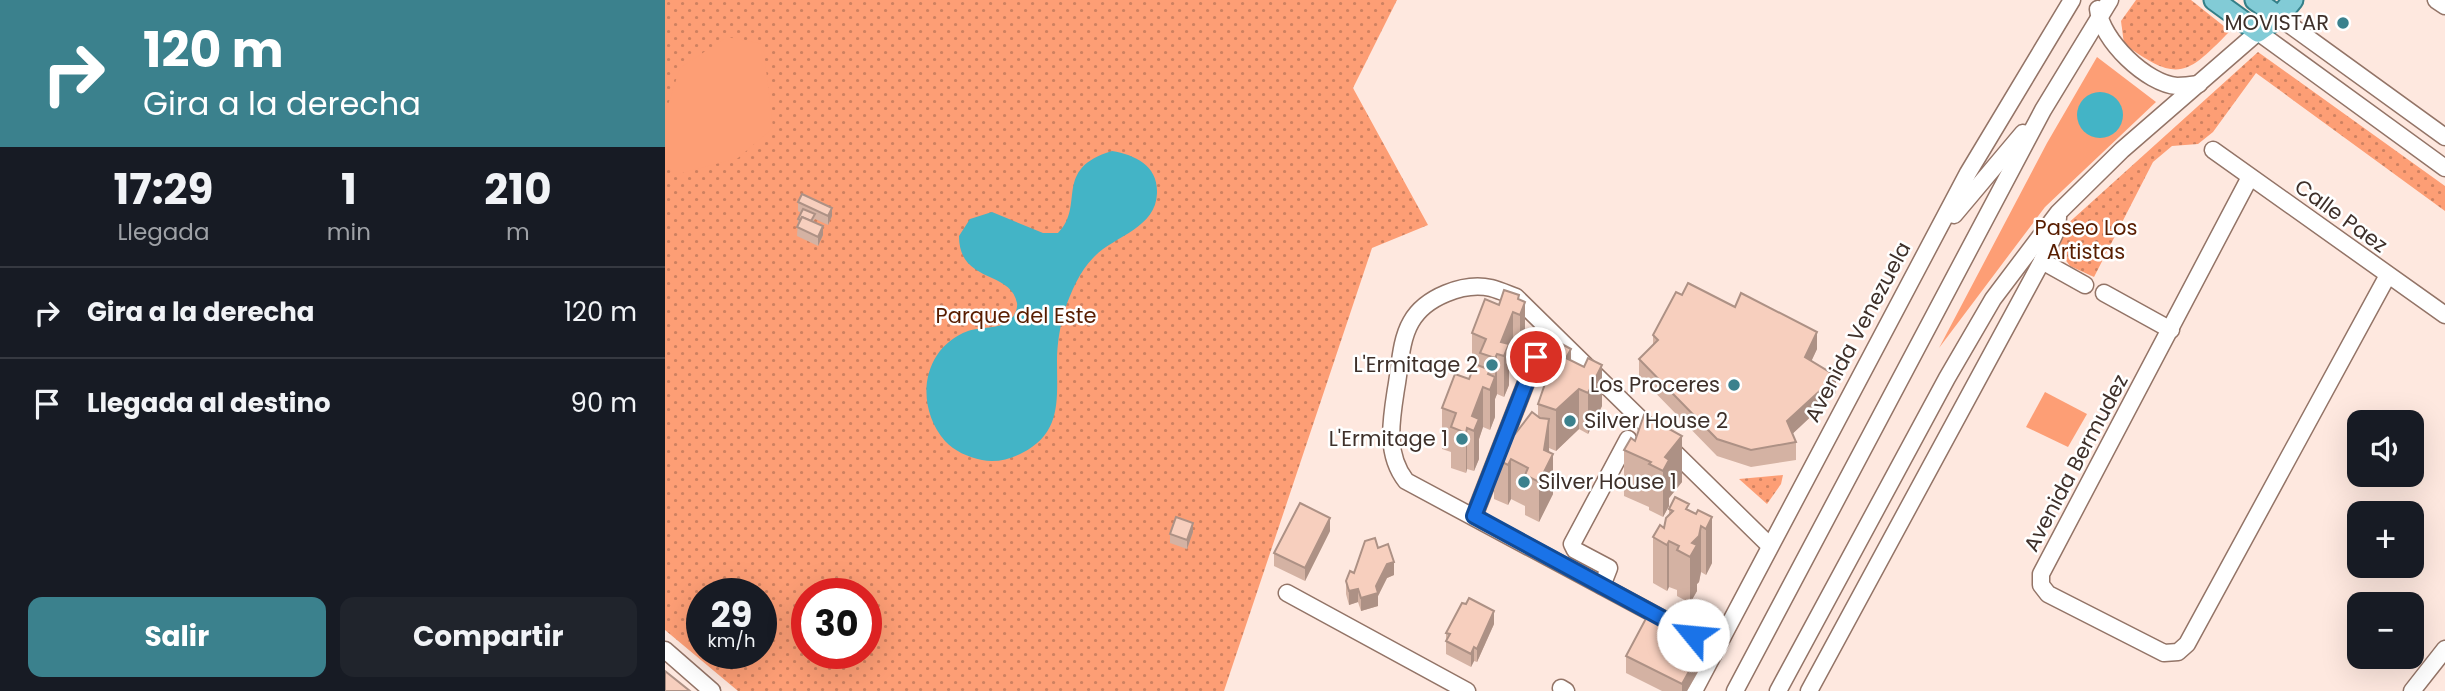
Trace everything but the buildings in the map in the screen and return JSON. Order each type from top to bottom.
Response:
[{"type":"main road","points":[[2214,0],[2259,32],[2279,17],[2293,0]]},
{"type":"main road","points":[[2256,0],[2279,17]]},
{"type":"street","name":"Avenida Venezuela","points":[[1694,691],[1968,173],[2072,0]]},
{"type":"street","points":[[1735,691],[2098,8],[2110,0]]},
{"type":"street","points":[[2436,0],[2445,6]]},
{"type":"street","points":[[2098,8],[2120,51],[2145,74],[2176,86],[2199,84]]},
{"type":"street","points":[[2279,17],[2445,137]]},
{"type":"street","points":[[1778,691],[1947,378],[1993,299],[2059,213],[2122,150],[2259,32],[2445,168]]},
{"type":"street","points":[[1934,238],[2043,110]]},
{"type":"street","name":"Calle Paez","points":[[2213,150],[2445,315]]},
{"type":"street","name":"Avenida Bermudez","points":[[2250,177],[2041,574],[2041,585],[2048,594],[2164,653],[2178,652],[2187,644],[2388,275]]},
{"type":"street","points":[[1809,691],[2042,261],[2057,229],[2059,213]]},
{"type":"street","points":[[2042,261],[2085,285]]},
{"type":"street","points":[[1716,647],[1406,481],[1398,471],[1390,429],[1405,338],[1411,321],[1436,298],[1449,292],[1489,288],[1516,297],[1770,546]]},
{"type":"street","points":[[2103,293],[2171,330]]},
{"type":"street","points":[[1474,516],[1536,357]]},
{"type":"street","points":[[1602,586],[1609,568],[1575,551],[1572,544],[1628,439]]},
{"type":"street","points":[[1287,593],[1444,686],[1467,691]]},
{"type":"street","points":[[2412,691],[2445,649]]},
{"type":"street","points":[[665,650],[712,691]]},
{"type":"green space","name":"Parque del Este","points":[[665,0],[1397,0],[1353,88],[1428,225],[1372,248],[1224,691],[738,691],[712,669],[777,669],[777,578],[686,578],[686,648],[665,630]]},
{"type":"green space","points":[[2136,0],[2191,0],[2230,31],[2191,65],[2170,69],[2157,65],[2124,44],[2121,21]]},
{"type":"green space","points":[[727,37],[763,44],[773,128],[738,158],[675,175],[665,164],[665,114],[680,68]]},
{"type":"green space","name":"Paseo Los Artistas","points":[[2258,52],[2445,186],[2445,211],[2256,73],[2213,132],[2198,144],[2172,146],[2153,162],[2094,277],[2070,266],[2059,251],[2064,227]]},
{"type":"green space","points":[[2097,57],[2156,102],[2045,207],[1939,348],[2047,143]]},
{"type":"green space","points":[[2045,392],[2087,414],[2068,447],[2026,427]]},
{"type":"green space","points":[[1783,475],[1781,484],[1767,504],[1739,479]]},
{"type":"water","points":[[2100,92],[2116,99],[2123,115],[2116,131],[2100,138],[2084,131],[2077,115],[2084,99]]},
{"type":"water","points":[[1112,151],[1129,155],[1150,169],[1156,184],[1155,205],[1142,224],[1093,258],[1073,289],[1059,335],[1055,414],[1051,425],[1035,445],[1008,459],[987,461],[962,453],[945,441],[935,427],[929,411],[928,379],[932,364],[941,350],[953,339],[968,331],[1005,324],[1013,317],[1017,303],[1013,293],[1005,285],[976,270],[967,262],[961,251],[959,236],[970,219],[992,212],[1043,233],[1058,233],[1070,211],[1076,177],[1082,167]]},
{"type":"place","name":"MOVISTAR","points":[[2343,23]]},
{"type":"place","name":"L'Ermitage 2","points":[[1492,365]]},
{"type":"place","name":"Los Proceres","points":[[1734,385]]},
{"type":"place","name":"Silver House 2","points":[[1570,421]]},
{"type":"place","name":"L'Ermitage 1","points":[[1462,439]]},
{"type":"place","name":"Silver House 1","points":[[1524,482]]},
{"type":"route","points":[[1536,357],[1474,516],[1693,635]]}]
